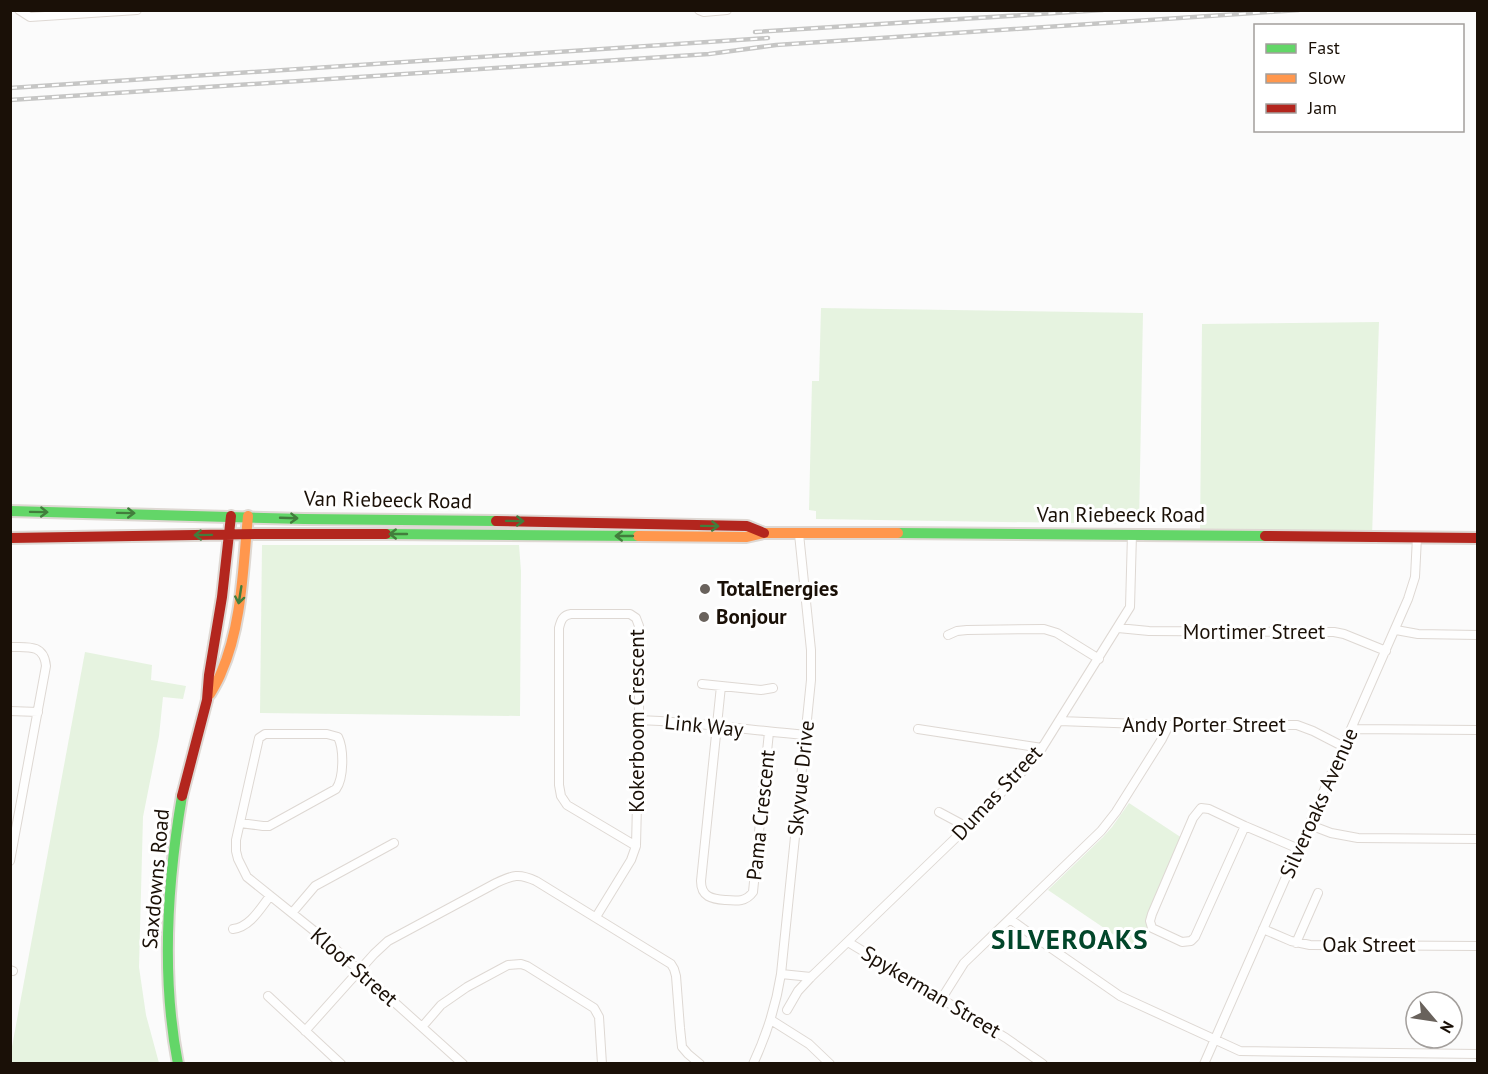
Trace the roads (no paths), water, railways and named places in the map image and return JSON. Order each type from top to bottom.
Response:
[{"type":"main road","name":"Van Riebeeck Road","points":[[10,511],[304,519],[747,526],[764,533]]},
{"type":"main road","name":"Saxdowns Road","points":[[178,1064],[168,988],[168,926],[174,856],[182,797],[207,700],[231,516]]},
{"type":"main road","name":"Saxdowns Road","points":[[207,700],[222,670],[233,635],[242,584],[248,516]]},
{"type":"main road","name":"Van Riebeeck Road","points":[[10,538],[246,534],[746,537],[764,533],[1478,538]]},
{"type":"main road","points":[[10,543],[49,537]]},
{"type":"street","points":[[19,10],[30,17],[137,10]]},
{"type":"street","points":[[699,10],[704,12],[727,10]]},
{"type":"street","name":"Skyvue Drive","points":[[771,1020],[781,974],[812,667],[799,534]]},
{"type":"street","name":"Dumas Street","points":[[787,1010],[798,991],[810,977],[1026,769],[1042,748],[1129,611],[1132,534]]},
{"type":"street","name":"Silveroaks Avenue","points":[[1204,1064],[1396,630],[1412,587],[1417,537]]},
{"type":"street","name":"Kokerboom Crescent","points":[[596,917],[631,860],[636,846],[639,626],[636,618],[630,614],[566,615],[560,623],[559,785],[561,796],[567,805],[636,846]]},
{"type":"street","name":"Mortimer Street","points":[[1118,628],[1149,632],[1334,632],[1386,651]]},
{"type":"street","points":[[948,635],[967,630],[1044,629],[1057,633],[1099,659]]},
{"type":"street","points":[[1396,630],[1413,634],[1478,635]]},
{"type":"street","points":[[10,647],[32,647],[40,651],[45,658],[46,666],[13,833],[10,861]]},
{"type":"street","points":[[702,684],[761,690],[774,688]]},
{"type":"street","points":[[717,727],[721,686]]},
{"type":"street","points":[[10,711],[38,712]]},
{"type":"street","name":"Link Way","points":[[639,720],[805,735]]},
{"type":"street","name":"Andy Porter Street","points":[[1059,721],[1169,725],[1297,725],[1344,747]]},
{"type":"street","points":[[942,998],[964,963],[1101,831],[1116,812],[1169,725]]},
{"type":"street","name":"Pama Crescent","points":[[717,727],[701,887],[711,898],[729,900],[740,901],[753,892],[769,732]]},
{"type":"street","points":[[918,729],[1042,748]]},
{"type":"street","points":[[1352,729],[1478,730]]},
{"type":"street","points":[[327,734],[338,737],[341,745],[342,775],[336,789],[269,826],[240,823],[256,747],[261,735],[327,734]]},
{"type":"street","points":[[1245,826],[1195,937],[1191,941],[1182,942],[1152,927],[1150,921],[1152,914],[1197,812],[1201,808],[1209,809],[1299,849]]},
{"type":"street","points":[[939,812],[967,827]]},
{"type":"street","name":"Kloof Street","points":[[240,823],[236,851],[243,871],[250,880],[359,971],[463,1064]]},
{"type":"street","points":[[1310,825],[1331,833],[1358,838],[1478,839]]},
{"type":"street","points":[[292,914],[315,886],[394,843]]},
{"type":"street","points":[[305,1031],[388,941],[496,883],[514,876],[526,877],[666,960],[674,969],[682,1047],[700,1064]]},
{"type":"street","points":[[1296,943],[1318,893]]},
{"type":"street","points":[[232,929],[241,928],[250,922],[270,896]]},
{"type":"street","points":[[1010,919],[1120,996],[1240,1051],[1478,1054]]},
{"type":"street","name":"Oak Street","points":[[1263,929],[1296,943],[1310,945],[1478,946]]},
{"type":"street","name":"Spykerman Street","points":[[848,942],[1006,1038],[1043,1064]]},
{"type":"street","points":[[422,1027],[441,1005],[467,987],[508,965],[521,964],[594,1008],[599,1017],[602,1064]]},
{"type":"street","points":[[781,974],[810,977]]},
{"type":"street","points":[[268,996],[342,1064]]},
{"type":"street","points":[[753,1064],[771,1020],[809,1044],[830,1064]]},
{"type":"street","points":[[1373,1064],[1376,1053]]},
{"type":"railway","points":[[755,32],[1103,10]]},
{"type":"railway","points":[[10,100],[709,54],[776,45],[1299,10]]},
{"type":"railway","points":[[10,88],[768,38]]},
{"type":"place","name":"TotalEnergies","points":[[705,589]]},
{"type":"place","name":"Bonjour","points":[[704,617]]},
{"type":"district","name":"SILVEROAKS","points":[[1070,940]]}]
